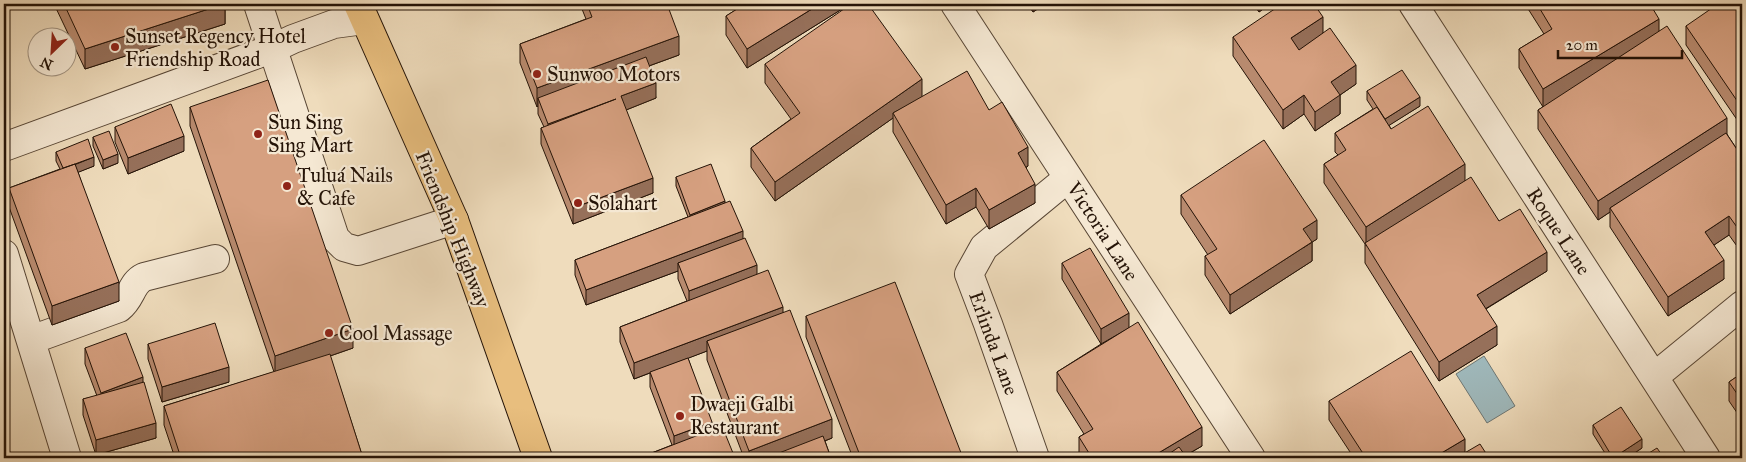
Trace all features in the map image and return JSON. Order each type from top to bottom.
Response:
[{"type":"main road","name":"Friendship Highway","points":[[361,12],[454,220],[538,458]]},
{"type":"street","points":[[258,4],[335,238],[344,247],[358,251],[454,220]]},
{"type":"street","name":"Victoria Lane","points":[[955,4],[1251,458]]},
{"type":"street","name":"Roque Lane","points":[[1413,4],[1706,458]]},
{"type":"street","points":[[4,147],[274,48],[361,12]]},
{"type":"street","name":"Erlinda Lane","points":[[1035,458],[969,274],[984,247],[1068,178]]},
{"type":"street","points":[[4,254],[67,458]]},
{"type":"street","points":[[31,340],[119,308],[126,302],[136,283],[144,277],[215,259]]},
{"type":"street","points":[[1654,377],[1742,305]]},
{"type":"water","points":[[1484,356],[1515,406],[1487,423],[1456,374]]},
{"type":"building","points":[[64,4],[224,4],[85,49],[78,34],[78,28],[75,28]]},
{"type":"building","points":[[587,4],[667,4],[679,36],[537,88],[520,44],[592,17]]},
{"type":"building","points":[[745,4],[820,4],[747,49],[726,16]]},
{"type":"building","points":[[851,4],[868,4],[922,79],[775,182],[751,148],[800,113],[765,64]]},
{"type":"building","points":[[1282,4],[1314,4],[1323,17],[1291,38],[1299,50],[1330,28],[1356,65],[1331,82],[1340,95],[1315,112],[1304,95],[1283,110],[1233,37]]},
{"type":"building","points":[[1537,4],[1650,4],[1659,19],[1543,89],[1519,49],[1552,29]]},
{"type":"building","points":[[1718,4],[1742,4],[1742,108],[1686,26]]},
{"type":"building","points":[[1667,26],[1727,118],[1598,201],[1538,110]]},
{"type":"building","points":[[646,57],[656,83],[621,96],[653,178],[573,208],[541,128],[616,99],[548,124],[538,98]]},
{"type":"building","points":[[1402,70],[1420,97],[1385,119],[1367,91]]},
{"type":"building","points":[[967,71],[989,110],[1002,102],[1028,147],[1018,153],[1035,184],[989,210],[976,188],[946,205],[893,113]]},
{"type":"building","points":[[268,80],[353,329],[275,356],[190,107]]},
{"type":"building","points":[[171,104],[184,136],[128,158],[115,127]]},
{"type":"building","points":[[1428,106],[1465,164],[1366,227],[1324,164],[1346,150],[1335,133],[1377,107],[1391,129]]},
{"type":"building","points":[[109,131],[118,154],[103,160],[93,137]]},
{"type":"building","points":[[1726,133],[1742,157],[1742,228],[1739,230],[1729,216],[1705,232],[1724,260],[1668,297],[1610,208]]},
{"type":"building","points":[[88,139],[94,157],[63,168],[56,152]]},
{"type":"building","points":[[1264,140],[1317,220],[1303,229],[1312,242],[1230,295],[1205,256],[1217,249],[1181,195]]},
{"type":"building","points":[[75,164],[119,282],[52,306],[9,188]]},
{"type":"building","points":[[711,164],[725,201],[690,215],[676,177]]},
{"type":"building","points":[[1471,177],[1499,221],[1520,209],[1547,252],[1477,295],[1497,326],[1439,362],[1365,243]]},
{"type":"building","points":[[730,201],[743,231],[586,290],[575,260]]},
{"type":"building","points":[[745,238],[757,265],[689,291],[678,263]]},
{"type":"building","points":[[1090,248],[1129,313],[1101,329],[1062,263]]},
{"type":"building","points":[[768,270],[783,307],[634,363],[620,327]]},
{"type":"building","points":[[895,282],[963,458],[861,458],[806,316]]},
{"type":"building","points":[[790,310],[832,419],[749,451],[707,341]]},
{"type":"building","points":[[1138,322],[1202,427],[1150,458],[1092,458],[1079,437],[1093,429],[1057,372]]},
{"type":"building","points":[[215,323],[229,367],[162,387],[148,344]]},
{"type":"building","points":[[126,333],[143,377],[101,393],[85,348]]},
{"type":"building","points":[[1411,351],[1465,439],[1433,458],[1366,458],[1329,401]]},
{"type":"building","points":[[330,354],[363,458],[181,458],[164,406]]},
{"type":"building","points":[[688,358],[712,422],[674,436],[650,372]]},
{"type":"building","points":[[1742,373],[1742,401],[1729,382]]},
{"type":"building","points":[[144,382],[156,423],[96,440],[83,399]]},
{"type":"building","points":[[1621,407],[1642,439],[1613,458],[1593,425]]},
{"type":"building","points":[[722,426],[735,458],[645,458],[644,456]]},
{"type":"building","points":[[4,435],[12,458],[4,458]]},
{"type":"building","points":[[823,436],[831,458],[766,458]]},
{"type":"building","points":[[1480,444],[1489,458],[1456,458]]},
{"type":"building","points":[[1179,447],[1187,458],[1163,458]]},
{"type":"building","points":[[1657,448],[1664,458],[1641,458]]},
{"type":"place","name":"Sunset Regency Hotel Friendship Road","points":[[115,47]]},
{"type":"place","name":"Sunwoo Motors","points":[[537,74]]},
{"type":"place","name":"Sun Sing Sing Mart","points":[[258,134]]},
{"type":"place","name":"Tuluá Nails & Cafe","points":[[287,186]]},
{"type":"place","name":"Solahart","points":[[578,203]]},
{"type":"place","name":"Cool Massage","points":[[329,333]]},
{"type":"place","name":"Dwaeji Galbi Restaurant","points":[[680,416]]}]
